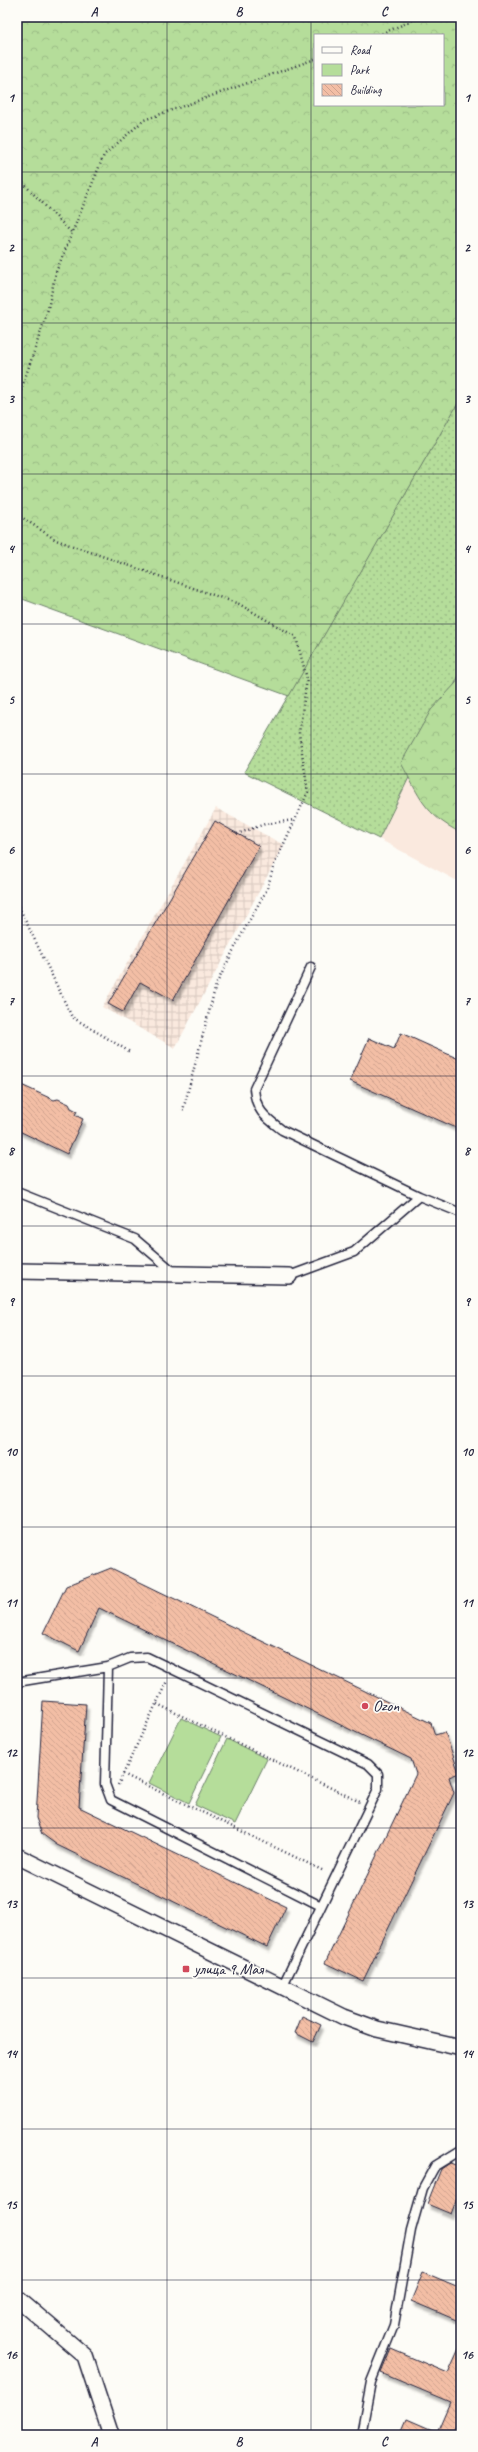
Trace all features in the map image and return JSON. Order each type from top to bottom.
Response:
[{"type":"street","points":[[17,1270],[289,1276]]},
{"type":"street","points":[[17,1856],[344,2017],[377,2029],[461,2048]]},
{"type":"street","points":[[17,2298],[85,2356],[111,2435]]},
{"type":"lane","points":[[311,967],[254,1088],[255,1104],[265,1116],[282,1130],[419,1196],[461,1213]]},
{"type":"lane","points":[[17,1192],[135,1239],[176,1274]]},
{"type":"lane","points":[[289,1276],[354,1252],[419,1196]]},
{"type":"lane","points":[[17,1682],[108,1667],[130,1658],[147,1657],[368,1764],[375,1769],[380,1781],[282,1987]]},
{"type":"lane","points":[[108,1667],[105,1784],[111,1800],[321,1906]]},
{"type":"lane","points":[[361,2435],[371,2382],[394,2325],[411,2230],[423,2188],[435,2166],[461,2150]]},
{"type":"path","points":[[380,34],[421,17]]},
{"type":"path","points":[[17,402],[47,313],[56,272],[71,232],[104,155],[144,120],[314,59]]},
{"type":"path","points":[[17,177],[71,232]]},
{"type":"path","points":[[17,514],[56,540],[239,604],[296,637],[307,679],[299,733],[308,792],[274,865],[267,889],[238,941],[216,985],[182,1114]]},
{"type":"path","points":[[237,834],[265,824],[295,820]]},
{"type":"path","points":[[17,903],[72,1017],[130,1052]]},
{"type":"path","points":[[111,1800],[173,1669]]},
{"type":"path","points":[[156,1704],[369,1806]]},
{"type":"path","points":[[123,1774],[335,1877]]},
{"type":"shaded area","points":[[461,671],[461,883],[379,839]]},
{"type":"shaded area","points":[[216,808],[284,845],[175,1048],[102,1007]]},
{"type":"green space","points":[[17,17],[461,17],[461,398],[289,696],[17,597]]},
{"type":"green space","points":[[461,398],[461,671],[379,839],[244,772]]},
{"type":"green space","points":[[461,674],[461,833],[438,819],[424,804],[401,763],[431,710],[456,683]]},
{"type":"green space","points":[[181,1718],[221,1737],[189,1803],[149,1783]]},
{"type":"green space","points":[[227,1739],[267,1759],[235,1824],[195,1805]]},
{"type":"building","points":[[215,821],[259,846],[173,1000],[140,982],[123,1012],[108,1004]]},
{"type":"building","points":[[401,1033],[461,1060],[461,1130],[350,1081],[369,1038],[394,1049]]},
{"type":"building","points":[[17,1083],[54,1100],[58,1099],[69,1104],[71,1108],[77,1111],[75,1115],[83,1119],[67,1154],[17,1130]]},
{"type":"building","points":[[111,1568],[431,1723],[435,1735],[445,1732],[459,1773],[449,1777],[454,1793],[363,1981],[325,1963],[416,1774],[411,1759],[99,1608],[79,1651],[43,1633],[66,1586]]},
{"type":"building","points":[[43,1701],[86,1704],[79,1807],[286,1907],[267,1947],[57,1845],[42,1834],[36,1818]]},
{"type":"building","points":[[302,2016],[321,2025],[313,2042],[295,2033]]},
{"type":"building","points":[[450,2163],[461,2167],[461,2188],[451,2214],[427,2204],[441,2169]]},
{"type":"building","points":[[423,2272],[461,2288],[461,2322],[411,2301]]},
{"type":"building","points":[[461,2344],[461,2413],[452,2435],[400,2435],[407,2419],[437,2432],[450,2402],[381,2373],[391,2349],[448,2373]]},
{"type":"place","name":"Ozon","points":[[365,1706]]},
{"type":"place","name":"улица 9 Мая","points":[[186,1969]]}]
